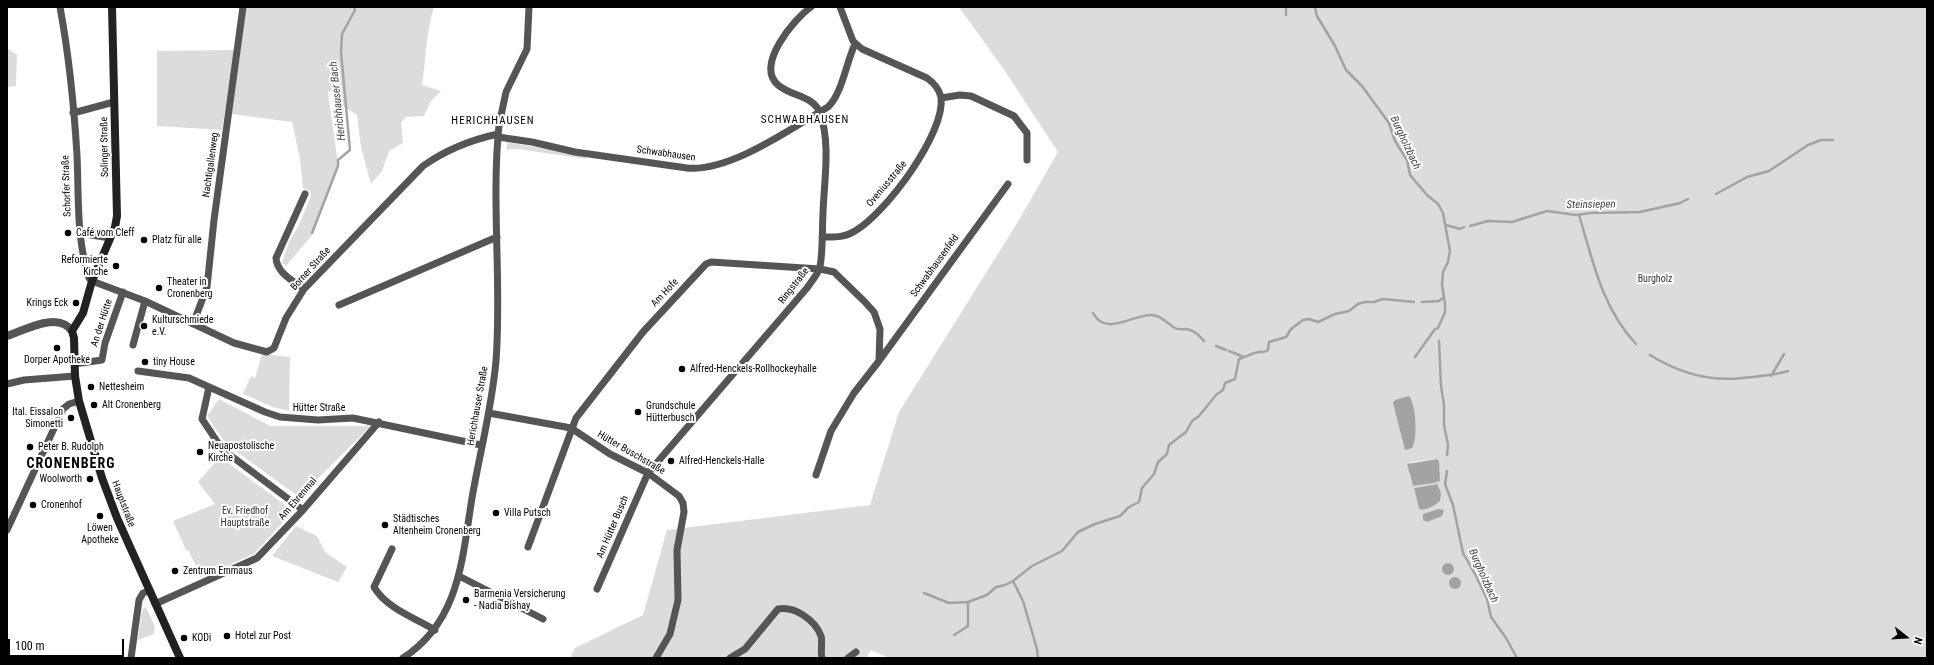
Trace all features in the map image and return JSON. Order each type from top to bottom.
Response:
[{"type":"main road","name":"Solinger Straße","points":[[92,281],[115,227],[117,216],[112,7]]},
{"type":"main road","points":[[72,331],[83,313],[92,281]]},
{"type":"main road","name":"Hauptstraße","points":[[72,331],[74,338],[74,376],[79,401],[111,503],[180,658]]},
{"type":"street","name":"Schorfer Straße","points":[[60,7],[68,48],[79,233],[85,266],[89,278],[92,281]]},
{"type":"street","name":"Nachtigallenweg","points":[[194,324],[207,287],[214,220],[243,7]]},
{"type":"street","points":[[498,136],[503,100],[527,48],[529,7]]},
{"type":"street","points":[[811,7],[793,22],[782,39],[771,63],[771,72],[778,85],[814,102],[820,112]]},
{"type":"street","points":[[840,7],[855,44],[862,49],[927,78],[936,85],[941,98],[960,95],[971,96],[1014,116],[1027,133],[1027,160]]},
{"type":"street","name":"Schwabhausen","points":[[498,136],[575,152],[699,169],[721,165],[741,156],[828,108],[835,98],[848,59],[855,44]]},
{"type":"street","name":"Oveniusstraße","points":[[822,237],[841,237],[854,232],[866,224],[901,186],[915,167],[933,133],[941,98]]},
{"type":"street","points":[[73,113],[114,102]]},
{"type":"street","name":"Ringstraße","points":[[648,473],[808,288],[820,269],[826,153],[825,136],[820,112]]},
{"type":"street","name":"Borner Straße","points":[[92,281],[145,300],[234,343],[267,352],[274,348],[286,318],[304,289],[423,166],[439,155],[460,144],[498,136]]},
{"type":"street","name":"Herichhauser Straße","points":[[403,658],[419,648],[435,630],[450,604],[459,576],[481,445],[489,413],[496,360],[498,136]]},
{"type":"street","name":"Schwabhausenfeld","points":[[816,475],[830,431],[854,394],[1008,184]]},
{"type":"street","points":[[304,289],[281,272],[278,268],[276,258],[305,194]]},
{"type":"street","points":[[79,233],[110,238]]},
{"type":"street","points":[[339,305],[497,237]]},
{"type":"street","name":"Am Hofe","points":[[571,428],[576,418],[643,332],[706,264],[711,262],[820,269]]},
{"type":"street","points":[[820,269],[834,272],[874,312],[880,329],[879,361]]},
{"type":"street","name":"An der Hütte","points":[[74,364],[102,360],[105,343],[123,292]]},
{"type":"street","points":[[133,345],[145,300]]},
{"type":"street","points":[[7,336],[36,325],[54,322],[64,324],[72,331]]},
{"type":"street","name":"Hütter Straße","points":[[138,371],[189,378],[265,412],[280,417],[318,420],[353,418],[379,422],[481,445]]},
{"type":"street","points":[[7,384],[24,380],[74,376]]},
{"type":"street","points":[[209,387],[202,419],[222,449],[303,510]]},
{"type":"street","points":[[7,530],[63,409],[69,404],[79,401]]},
{"type":"street","name":"Hütter Buschstraße","points":[[489,413],[571,428],[610,454],[648,473],[679,496],[683,503],[684,512],[677,550],[678,600],[670,634],[656,658]]},
{"type":"street","name":"Am Ehrenmal","points":[[155,604],[257,558],[303,510],[379,422]]},
{"type":"street","points":[[528,547],[571,428]]},
{"type":"street","name":"Am Hütter Busch","points":[[598,589],[648,473]]},
{"type":"street","points":[[392,549],[374,587],[379,596],[391,605],[435,630]]},
{"type":"street","points":[[459,576],[544,619]]},
{"type":"street","points":[[131,658],[139,600],[143,593],[149,591]]},
{"type":"street","points":[[730,658],[745,649],[778,609],[785,608],[807,617],[815,625],[821,637],[822,658]]},
{"type":"street","points":[[848,658],[856,652]]},
{"type":"green space","points":[[246,7],[434,7],[428,36],[422,85],[441,91],[431,101],[424,116],[406,117],[401,123],[403,143],[389,151],[382,171],[371,184],[361,147],[357,115],[342,106],[339,84],[328,92],[338,165],[313,234],[286,266],[282,263],[289,242],[300,223],[311,192],[303,188],[300,159],[292,122],[232,114]]},
{"type":"green space","name":"Burgholz","points":[[959,7],[1927,7],[1927,658],[890,658],[870,650],[867,658],[570,658],[575,648],[643,615],[667,530],[870,505],[899,412],[1016,225],[1058,152],[1005,71]],"holes":[[[1436,459],[1438,482],[1413,486],[1409,473],[1411,462]],[[1436,484],[1419,509],[1414,488]]]},
{"type":"green space","points":[[7,48],[17,55],[16,86],[7,87]]},
{"type":"green space","points":[[235,50],[222,130],[157,126],[157,51]]},
{"type":"green space","points":[[507,142],[586,156],[586,159],[518,149],[509,149],[507,151]]},
{"type":"green space","points":[[262,354],[290,357],[289,411],[273,407],[243,394],[251,376],[255,378]]},
{"type":"green space","points":[[219,399],[270,426],[371,426],[299,497],[226,444],[207,416]]},
{"type":"green space","name":"Ev. Friedhof Hauptstraße","points":[[220,457],[293,511],[254,554],[201,577],[189,551],[186,550],[173,521],[215,504],[198,482]]},
{"type":"green space","points":[[296,526],[317,536],[325,552],[347,567],[338,582],[272,556]]},
{"type":"green space","points":[[145,608],[147,609],[155,627],[154,634],[138,640],[142,610]]},
{"type":"shaded area","points":[[1409,396],[1415,414],[1416,430],[1412,448],[1405,450],[1393,403],[1395,400]]},
{"type":"shaded area","points":[[1437,459],[1439,461],[1440,481],[1413,486],[1407,464]]},
{"type":"shaded area","points":[[1437,484],[1441,493],[1440,501],[1428,508],[1419,509],[1414,488]]},
{"type":"shaded area","points":[[1439,509],[1444,510],[1442,516],[1427,522],[1423,520],[1423,514]]},
{"type":"shaded area","points":[[1446,563],[1450,563],[1454,569],[1450,575],[1446,575],[1442,571],[1442,567]]},
{"type":"shaded area","points":[[1455,577],[1459,579],[1461,583],[1459,587],[1455,589],[1451,587],[1449,583],[1451,579]]},
{"type":"waterway","name":"Herichhauser Bach","points":[[312,233],[338,166],[338,160],[350,150],[341,52],[342,34],[355,10],[354,7]]},
{"type":"waterway","points":[[1286,7],[1286,15]]},
{"type":"waterway","name":"Burgholzbach","points":[[1315,7],[1317,16],[1335,46],[1346,70],[1362,86],[1389,123],[1395,141],[1407,160],[1410,175],[1427,195],[1438,204],[1443,213],[1450,251],[1448,262],[1443,272],[1442,285],[1445,312],[1438,328],[1435,329],[1415,357]]},
{"type":"waterway","name":"Steinsiepen","points":[[1716,194],[1747,177],[1769,171],[1808,145],[1821,140],[1833,140]]},
{"type":"waterway","name":"Steinsiepen","points":[[1470,226],[1488,221],[1512,222],[1547,211],[1576,215],[1591,213],[1640,212],[1680,203],[1688,199]]},
{"type":"waterway","points":[[1579,215],[1594,267],[1607,299],[1624,330],[1636,344]]},
{"type":"waterway","name":"Steinsiepen","points":[[1446,225],[1460,229],[1464,227]]},
{"type":"waterway","points":[[1422,302],[1439,301],[1444,297]]},
{"type":"waterway","points":[[954,635],[968,626],[968,602],[987,595],[996,587],[1013,581],[1032,566],[1062,551],[1078,532],[1095,524],[1120,516],[1129,507],[1139,502],[1142,488],[1154,474],[1158,462],[1167,454],[1169,445],[1186,432],[1192,421],[1199,416],[1216,395],[1223,390],[1225,383],[1235,379],[1239,359],[1268,350],[1269,342],[1286,337],[1291,329],[1303,320],[1309,319],[1318,322],[1335,314],[1349,311],[1358,304],[1383,299],[1414,302]]},
{"type":"waterway","points":[[1093,313],[1098,320],[1112,324],[1143,316],[1155,315],[1176,329],[1187,329],[1192,331],[1199,335],[1204,341]]},
{"type":"waterway","name":"Burgholzbach","points":[[1439,341],[1444,425],[1448,445],[1447,455]]},
{"type":"waterway","points":[[1216,346],[1226,350]]},
{"type":"waterway","points":[[1229,351],[1244,357]]},
{"type":"waterway","points":[[1771,376],[1784,354]]},
{"type":"waterway","points":[[1650,355],[1672,367],[1694,375],[1717,379],[1765,376],[1788,371]]},
{"type":"waterway","name":"Burgholzbach","points":[[1447,471],[1445,484],[1453,505],[1463,553],[1487,599],[1491,617],[1506,638],[1517,658]]},
{"type":"waterway","points":[[1013,581],[1023,601],[1037,649],[1038,658]]},
{"type":"waterway","points":[[924,593],[949,603],[968,602]]},
{"type":"place","name":"Café vom Cleff","points":[[68,233]]},
{"type":"place","name":"Platz für alle","points":[[144,240]]},
{"type":"place","name":"Reformierte Kirche","points":[[116,266]]},
{"type":"place","name":"Theater in Cronenberg","points":[[159,288]]},
{"type":"place","name":"Krings Eck","points":[[76,303]]},
{"type":"place","name":"Kulturschmiede e.V.","points":[[144,326]]},
{"type":"place","name":"Dorper Apotheke","points":[[57,348]]},
{"type":"place","name":"tiny House","points":[[145,362]]},
{"type":"place","name":"Alfred-Henckels-Rollhockeyhalle","points":[[682,369]]},
{"type":"place","name":"Nettesheim","points":[[91,387]]},
{"type":"place","name":"Alt Cronenberg","points":[[94,405]]},
{"type":"place","name":"Grundschule Hütterbusch","points":[[638,412]]},
{"type":"place","name":"Ital. Eissalon Simonetti","points":[[71,418]]},
{"type":"place","name":"Peter B. Rudolph","points":[[30,447]]},
{"type":"place","name":"Neuapostolische Kirche","points":[[200,452]]},
{"type":"place","name":"Alfred-Henckels-Halle","points":[[671,461]]},
{"type":"place","name":"Woolworth","points":[[90,479]]},
{"type":"place","name":"Cronenhof","points":[[33,505]]},
{"type":"place","name":"Villa Putsch","points":[[496,513]]},
{"type":"place","name":"Löwen Apotheke","points":[[100,516]]},
{"type":"place","name":"Städtisches Altenheim Cronenberg","points":[[385,525]]},
{"type":"place","name":"Zentrum Emmaus","points":[[175,571]]},
{"type":"place","name":"Barmenia Versicherung - Nadia Bishay","points":[[466,600]]},
{"type":"place","name":"Hotel zur Post","points":[[227,636]]},
{"type":"place","name":"KODi","points":[[184,638]]},
{"type":"district","name":"SCHWABHAUSEN","points":[[805,120]]},
{"type":"district","name":"HERICHHAUSEN","points":[[493,121]]},
{"type":"district","name":"CRONENBERG","points":[[71,464]]}]
